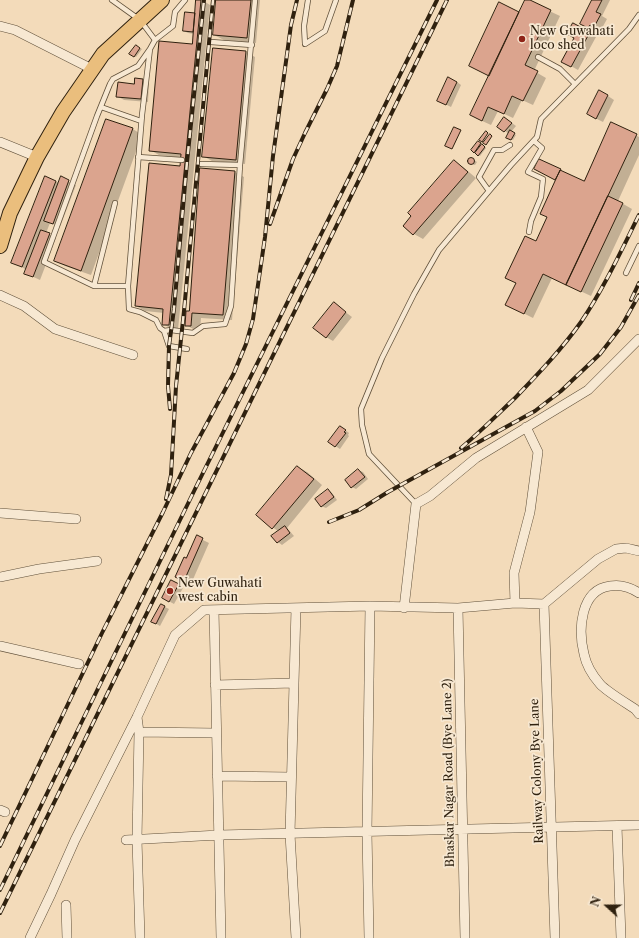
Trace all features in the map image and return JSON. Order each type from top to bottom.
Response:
[{"type":"main road","points":[[0,222],[4,211],[34,156],[63,112],[103,54],[138,19],[152,0]]},
{"type":"main road","points":[[0,246],[10,212],[56,110],[96,52],[162,0]]},
{"type":"street","points":[[0,26],[15,30],[86,66]]},
{"type":"street","points":[[0,142],[34,156]]},
{"type":"street","points":[[0,295],[24,306],[55,329],[133,354]]},
{"type":"street","points":[[404,608],[416,504],[430,496],[476,458],[588,390],[639,339]]},
{"type":"street","points":[[515,603],[514,573],[530,512],[538,452],[526,427]]},
{"type":"street","points":[[0,513],[76,520]]},
{"type":"street","points":[[30,938],[75,840],[137,717],[175,635],[204,610],[370,606],[404,608],[458,608],[515,603],[544,604],[598,559],[616,549],[626,548],[639,551]]},
{"type":"street","points":[[0,577],[39,569],[97,561]]},
{"type":"street","points":[[639,593],[630,587],[616,585],[603,587],[595,591],[588,599],[581,625],[584,655],[600,684],[635,709],[639,714]]},
{"type":"street","name":"Railway Colony Bye Lane","points":[[544,604],[555,938]]},
{"type":"street","points":[[369,938],[367,832],[370,606]]},
{"type":"street","points":[[296,608],[290,834],[296,938]]},
{"type":"street","name":"Bhaskar Nagar Road (Bye Lane 2)","points":[[458,608],[465,938]]},
{"type":"street","points":[[214,610],[221,938]]},
{"type":"street","points":[[0,646],[78,664]]},
{"type":"street","points":[[215,685],[294,683]]},
{"type":"street","points":[[137,717],[139,732],[137,840],[140,938]]},
{"type":"street","points":[[139,732],[216,733]]},
{"type":"street","points":[[217,776],[291,777]]},
{"type":"street","points":[[126,840],[219,835],[639,825]]},
{"type":"street","points":[[617,826],[621,938]]},
{"type":"street","points":[[66,904],[67,938]]},
{"type":"lane","points":[[112,0],[138,19],[155,40]]},
{"type":"lane","points":[[128,286],[94,286],[44,262],[101,107],[113,79],[138,66],[155,40],[173,26],[174,12],[185,0]]},
{"type":"lane","points":[[164,331],[171,330],[193,333],[203,326],[225,324],[231,306],[240,165],[255,0]]},
{"type":"lane","points":[[308,0],[304,26],[305,44],[325,31],[336,0]]},
{"type":"lane","points":[[416,504],[369,454],[362,425],[361,409],[382,358],[417,288],[439,250],[510,165],[534,141],[537,137],[541,119],[629,29],[639,15]]},
{"type":"lane","points":[[211,42],[252,45]]},
{"type":"lane","points":[[150,49],[138,157],[128,286],[129,309],[140,312],[156,320],[160,328],[164,331],[169,346],[186,349]]},
{"type":"lane","points":[[538,57],[560,70],[574,84]]},
{"type":"lane","points":[[101,107],[141,121]]},
{"type":"lane","points":[[529,232],[541,197],[543,179],[528,172],[542,148],[534,141]]},
{"type":"lane","points":[[489,191],[479,176],[494,150],[502,150],[510,145]]},
{"type":"lane","points":[[138,157],[182,160]]},
{"type":"lane","points":[[201,164],[240,165]]},
{"type":"lane","points":[[94,286],[116,203]]},
{"type":"lane","points":[[626,274],[639,246]]},
{"type":"building","points":[[196,0],[201,0],[169,325],[162,325],[163,309],[135,306],[149,163],[180,166],[181,154],[149,151],[159,41],[192,44]]},
{"type":"building","points":[[216,0],[251,0],[247,38],[213,35]]},
{"type":"building","name":"New Guwahati loco shed","points":[[525,0],[530,0],[551,10],[525,65],[538,71],[523,101],[512,96],[504,114],[488,107],[482,121],[470,115]]},
{"type":"building","points":[[592,0],[602,0],[596,12],[601,14],[594,27],[590,25],[588,28],[580,24]]},
{"type":"building","name":"New Guwahati loco shed","points":[[499,2],[519,12],[489,76],[469,66]]},
{"type":"building","points":[[185,12],[195,13],[193,32],[183,31]]},
{"type":"building","points":[[573,23],[590,32],[571,67],[561,62],[574,38],[567,34]]},
{"type":"building","points":[[136,45],[140,48],[134,57],[129,54]]},
{"type":"building","points":[[213,48],[246,51],[236,160],[202,157]]},
{"type":"building","points":[[448,77],[457,82],[446,105],[437,101]]},
{"type":"building","points":[[135,78],[143,79],[141,99],[116,97],[118,82],[134,84]]},
{"type":"building","points":[[599,90],[608,95],[596,119],[587,114]]},
{"type":"building","points":[[504,117],[512,123],[504,132],[497,127]]},
{"type":"building","points":[[106,119],[133,128],[81,271],[54,261]]},
{"type":"building","points":[[611,122],[637,134],[566,285],[543,274],[524,314],[505,305],[516,283],[505,278],[525,236],[536,241],[547,217],[540,214],[560,170],[584,181]]},
{"type":"building","points":[[454,127],[461,130],[452,149],[445,146]]},
{"type":"building","points":[[510,130],[515,133],[511,140],[506,138]]},
{"type":"building","points":[[486,131],[488,133],[482,142],[479,140]]},
{"type":"building","points":[[490,134],[492,136],[486,145],[483,143]]},
{"type":"building","points":[[478,141],[481,143],[474,153],[471,150]]},
{"type":"building","points":[[482,144],[485,147],[478,156],[475,153]]},
{"type":"building","points":[[471,157],[474,158],[474,164],[471,165],[468,164],[467,161],[468,158]]},
{"type":"building","points":[[539,159],[561,169],[555,180],[534,169]]},
{"type":"building","points":[[454,160],[468,172],[413,235],[403,226],[411,216],[408,213]]},
{"type":"building","points":[[200,168],[235,171],[223,315],[192,313],[191,326],[185,326],[186,311],[189,311]]},
{"type":"building","points":[[45,176],[56,181],[22,267],[11,263]]},
{"type":"building","points":[[61,176],[69,180],[53,224],[44,221]]},
{"type":"building","points":[[608,196],[623,203],[581,292],[566,285]]},
{"type":"building","points":[[41,230],[50,233],[33,277],[24,274]]},
{"type":"building","points":[[334,302],[346,312],[326,338],[313,328]]},
{"type":"building","points":[[340,426],[346,430],[344,432],[346,433],[335,447],[328,442]]},
{"type":"building","points":[[297,466],[314,479],[272,529],[256,515]]},
{"type":"building","points":[[358,469],[365,477],[351,488],[345,480]]},
{"type":"building","points":[[328,489],[334,497],[321,507],[315,499]]},
{"type":"building","points":[[285,526],[290,533],[277,543],[271,536]]},
{"type":"building","points":[[197,535],[203,538],[184,581],[175,577],[184,557],[186,558]]},
{"type":"building","name":"New Guwahati west cabin","points":[[171,580],[179,584],[169,602],[162,598]]},
{"type":"building","points":[[161,604],[165,606],[156,624],[151,622]]},
{"type":"railway","points":[[170,409],[168,386],[169,346],[174,309],[187,162],[204,0]]},
{"type":"railway","points":[[166,499],[171,475],[176,386],[213,0]]},
{"type":"railway","points":[[0,846],[102,633],[191,453],[234,373],[246,344],[253,319],[265,237],[273,156],[291,25],[297,0]]},
{"type":"railway","points":[[270,224],[293,159],[337,66],[353,0]]},
{"type":"railway","points":[[0,890],[197,485],[437,0]]},
{"type":"railway","points":[[0,913],[447,0]]},
{"type":"railway","points":[[461,448],[515,398],[550,361],[574,332],[605,283],[639,215]]},
{"type":"railway","points":[[631,300],[639,283]]},
{"type":"railway","points":[[329,522],[359,510],[388,492],[535,411],[561,391],[600,354],[621,327],[639,295]]},
{"type":"place","name":"New Guwahati loco shed","points":[[522,39]]},
{"type":"place","name":"New Guwahati west cabin","points":[[170,591]]}]
